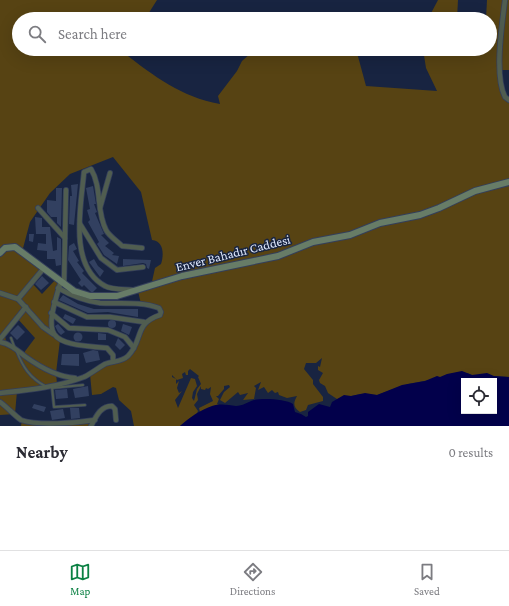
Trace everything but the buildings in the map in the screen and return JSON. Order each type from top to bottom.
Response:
[{"type":"main road","name":"Enver Bahadır Caddesi","points":[[0,253],[5,248],[16,247],[74,291],[90,296],[105,297],[138,291],[177,277],[278,256],[320,240],[341,237],[380,223],[420,215],[482,188],[509,182]]},
{"type":"street","points":[[505,0],[500,48],[501,87],[505,97],[509,100]]},
{"type":"street","points":[[138,291],[106,287],[90,274],[82,254],[80,224],[84,172],[91,169],[96,178],[100,209],[107,231],[122,246],[142,248]]},
{"type":"street","points":[[100,209],[110,172]]},
{"type":"street","points":[[53,334],[50,325],[51,313],[58,288],[62,282],[66,190]]},
{"type":"street","points":[[38,208],[65,238]]},
{"type":"street","points":[[80,224],[101,258],[117,270],[142,266]]},
{"type":"street","points":[[18,299],[44,268]]},
{"type":"street","points":[[0,393],[52,387],[81,378],[113,361],[121,360],[128,356],[134,348],[144,322],[151,317],[160,315],[161,310],[140,304],[89,301],[77,298],[58,288]]},
{"type":"street","points":[[0,293],[18,299],[43,327],[62,342],[107,348],[113,355],[113,361]]},
{"type":"street","points":[[54,302],[87,317],[110,317],[144,322]]},
{"type":"street","points":[[0,339],[26,307]]},
{"type":"street","points":[[51,313],[69,328],[108,330],[125,338],[134,348]]},
{"type":"street","points":[[0,342],[8,344],[28,359],[61,376],[81,378]]},
{"type":"street","points":[[0,402],[22,420],[34,424],[66,424],[95,420]]},
{"type":"street","points":[[91,426],[102,408],[112,406],[115,409],[116,420]]},
{"type":"lane","points":[[11,338],[27,372],[33,380],[46,387]]},
{"type":"lane","points":[[83,385],[52,387],[54,407],[86,405]]},
{"type":"shaded area","points":[[0,0],[157,0],[149,12],[12,12],[12,56],[128,56],[146,70],[180,91],[206,101],[220,104],[218,96],[237,71],[242,61],[248,56],[358,56],[366,86],[437,91],[426,68],[424,56],[497,56],[497,12],[486,12],[487,0],[509,0],[509,70],[501,70],[501,87],[509,100],[509,377],[472,375],[467,373],[408,384],[377,395],[361,394],[337,399],[328,393],[325,386],[320,383],[319,380],[323,373],[318,370],[318,366],[320,367],[322,358],[316,363],[306,363],[304,369],[313,380],[313,384],[323,397],[323,401],[308,405],[306,410],[300,412],[295,407],[294,403],[297,396],[287,398],[279,395],[278,392],[275,393],[272,390],[268,393],[264,387],[258,390],[261,382],[254,386],[256,388],[254,399],[243,400],[248,393],[240,395],[238,392],[225,403],[220,400],[224,392],[230,387],[229,385],[224,386],[224,389],[218,396],[216,396],[219,399],[217,404],[219,405],[200,412],[199,408],[213,401],[210,394],[211,387],[208,389],[206,388],[205,390],[201,389],[201,386],[197,394],[198,400],[194,405],[198,411],[197,413],[180,426],[134,426],[131,411],[119,400],[116,388],[113,387],[101,394],[92,395],[90,374],[104,365],[128,356],[144,322],[157,316],[161,310],[141,304],[138,291],[151,286],[155,268],[161,264],[163,253],[159,243],[152,240],[141,192],[113,157],[70,174],[50,193],[30,222],[22,252],[44,268],[32,283],[42,294],[57,278],[61,281],[50,325],[60,340],[56,373],[57,384],[17,391],[15,414],[0,415]],"holes":[[[17,318],[35,338],[23,354],[6,343],[5,333]],[[190,369],[199,376],[198,377],[201,384],[197,389],[194,401],[192,398],[193,392],[197,386],[195,379],[191,378],[178,408],[175,400],[182,391],[179,393],[177,388],[179,381],[176,384],[176,379],[183,378],[182,374],[185,372],[186,375],[188,375],[188,371]]]},
{"type":"shaded area","points":[[438,0],[458,0],[457,12],[432,12]]},
{"type":"shaded area","points":[[462,371],[472,375],[487,373],[494,376],[509,377],[509,426],[180,426],[195,414],[212,406],[221,404],[238,406],[258,399],[274,399],[290,402],[293,404],[295,412],[306,417],[308,416],[308,412],[319,404],[330,407],[332,402],[344,395],[351,396],[365,393],[377,395],[402,385],[425,381],[437,376],[440,377]]},
{"type":"shaded area","points":[[22,420],[34,424],[95,420],[91,426],[21,426]]}]
